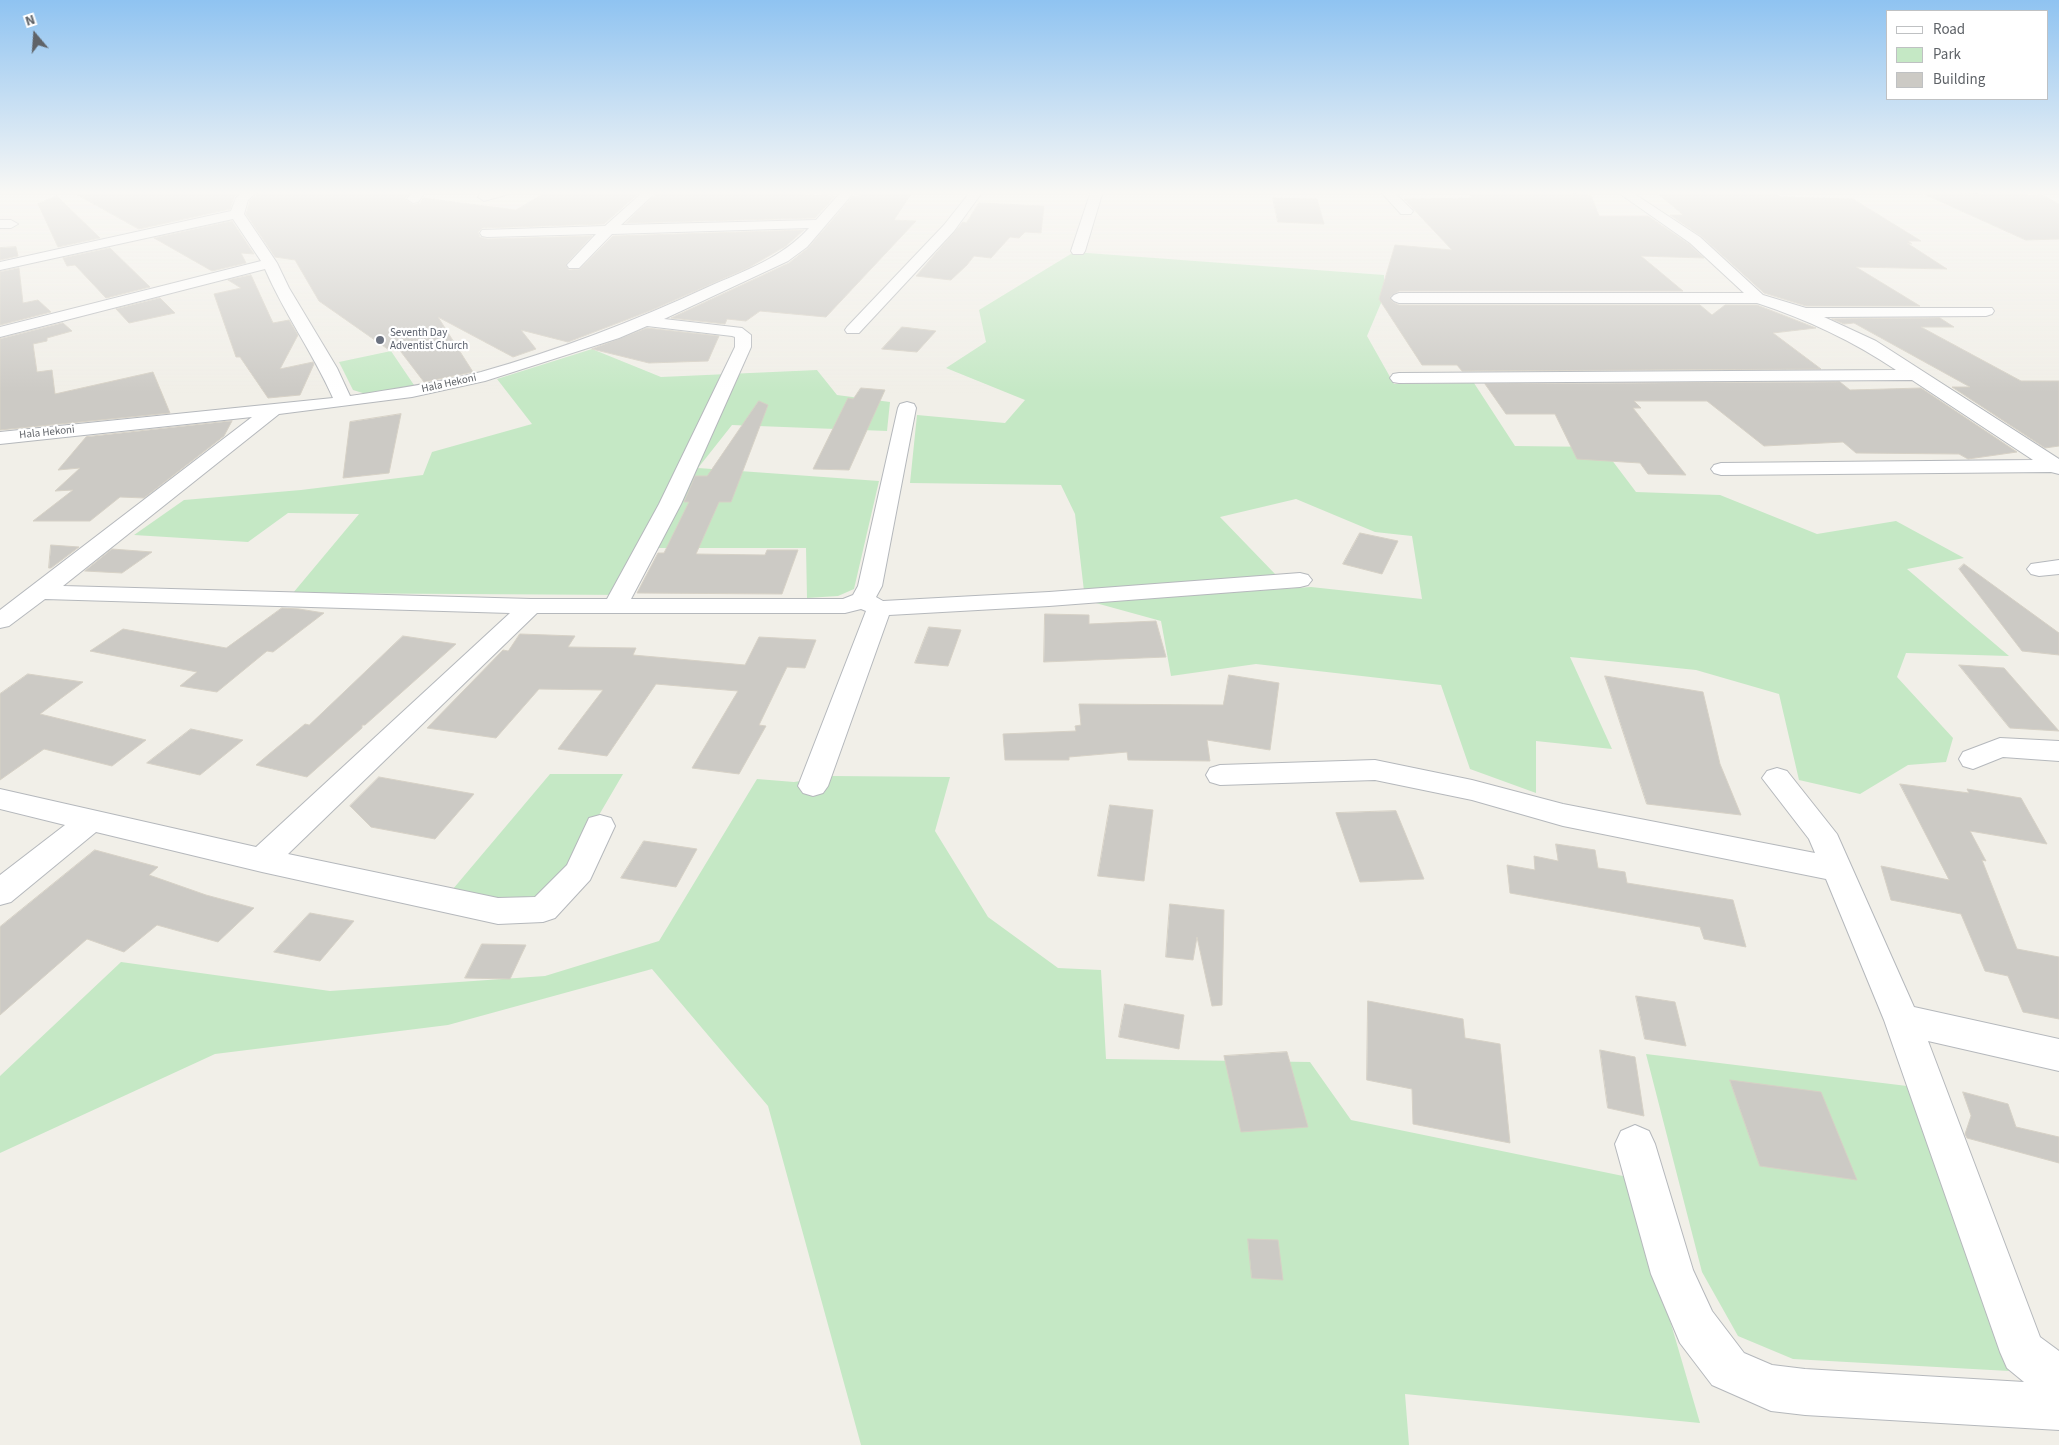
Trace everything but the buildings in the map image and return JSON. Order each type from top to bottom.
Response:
[{"type":"street","points":[[0,266],[33,258]]},
{"type":"street","points":[[268,258],[281,288],[328,368],[344,402]]},
{"type":"street","points":[[574,265],[580,258]]},
{"type":"street","name":"Hala Hekoni","points":[[0,438],[344,402],[412,392],[485,376],[535,361],[646,321],[782,258]]},
{"type":"street","points":[[853,330],[877,301],[920,258]]},
{"type":"street","points":[[1715,258],[1758,298]]},
{"type":"street","points":[[0,332],[270,262]]},
{"type":"street","points":[[1399,298],[1758,298],[1801,312],[1870,345],[2057,467]]},
{"type":"street","points":[[1801,312],[1986,311]]},
{"type":"street","points":[[614,606],[670,504],[704,426],[744,347],[743,335],[736,331],[646,321]]},
{"type":"street","points":[[1399,378],[1917,375]]},
{"type":"street","points":[[813,786],[871,604],[870,586],[907,408]]},
{"type":"street","points":[[0,621],[40,592],[273,410]]},
{"type":"street","points":[[1721,469],[2057,467]]},
{"type":"street","points":[[40,592],[531,606],[845,606],[1049,599],[1300,580]]},
{"type":"street","points":[[262,860],[531,606]]},
{"type":"street","points":[[1973,759],[2000,747],[2059,751]]},
{"type":"street","points":[[1220,775],[1375,770],[1472,790],[1563,815],[1838,869]]},
{"type":"street","points":[[1777,778],[1822,834],[1838,869],[1902,1020],[2023,1352],[2059,1380]]},
{"type":"street","points":[[0,799],[262,860],[498,911],[543,909],[579,872],[600,826]]},
{"type":"street","points":[[0,894],[90,821]]},
{"type":"street","points":[[1902,1020],[2059,1055]]},
{"type":"street","points":[[1636,1144],[1673,1274],[1696,1327],[1728,1369],[1771,1388],[1805,1392],[2059,1407]]},
{"type":"green space","points":[[1063,258],[1161,258],[1384,275],[1384,296],[1367,336],[1394,384],[1474,383],[1515,446],[1602,447],[1636,492],[1720,495],[1817,534],[1896,521],[1964,558],[1907,569],[2009,656],[1906,653],[1897,677],[1953,738],[1946,762],[1908,765],[1860,794],[1799,780],[1779,694],[1696,670],[1570,657],[1612,749],[1536,741],[1536,793],[1470,769],[1441,685],[1256,664],[1171,676],[1161,621],[1092,602],[1311,587],[1422,599],[1412,536],[1375,532],[1296,499],[1220,517],[1276,575],[1084,591],[1075,514],[1061,485],[910,483],[917,415],[1005,423],[1025,400],[946,368],[986,342],[979,310]]},
{"type":"green space","points":[[592,349],[661,377],[817,370],[837,395],[890,402],[887,431],[732,425],[698,468],[879,481],[854,589],[838,596],[807,598],[806,548],[655,548],[629,595],[293,593],[359,514],[288,513],[248,542],[134,535],[184,500],[301,490],[423,475],[432,452],[532,424],[497,379]]},
{"type":"green space","points":[[391,351],[416,388],[366,394],[353,390],[339,362]]},
{"type":"green space","points":[[550,774],[623,774],[568,868],[534,899],[502,900],[453,889]]},
{"type":"green space","points":[[833,776],[950,777],[935,831],[988,917],[1058,968],[1101,970],[1106,1059],[1310,1062],[1351,1120],[1628,1177],[1700,1423],[1405,1394],[1409,1445],[861,1445],[768,1106],[652,969],[448,1025],[215,1054],[0,1153],[0,1076],[121,962],[330,991],[545,976],[659,941],[757,779],[794,782]]},
{"type":"green space","points":[[1646,1054],[1907,1086],[2009,1371],[1793,1359],[1738,1336],[1702,1272]]},
{"type":"place","name":"Seventh Day Adventist Church","points":[[380,340]]}]
